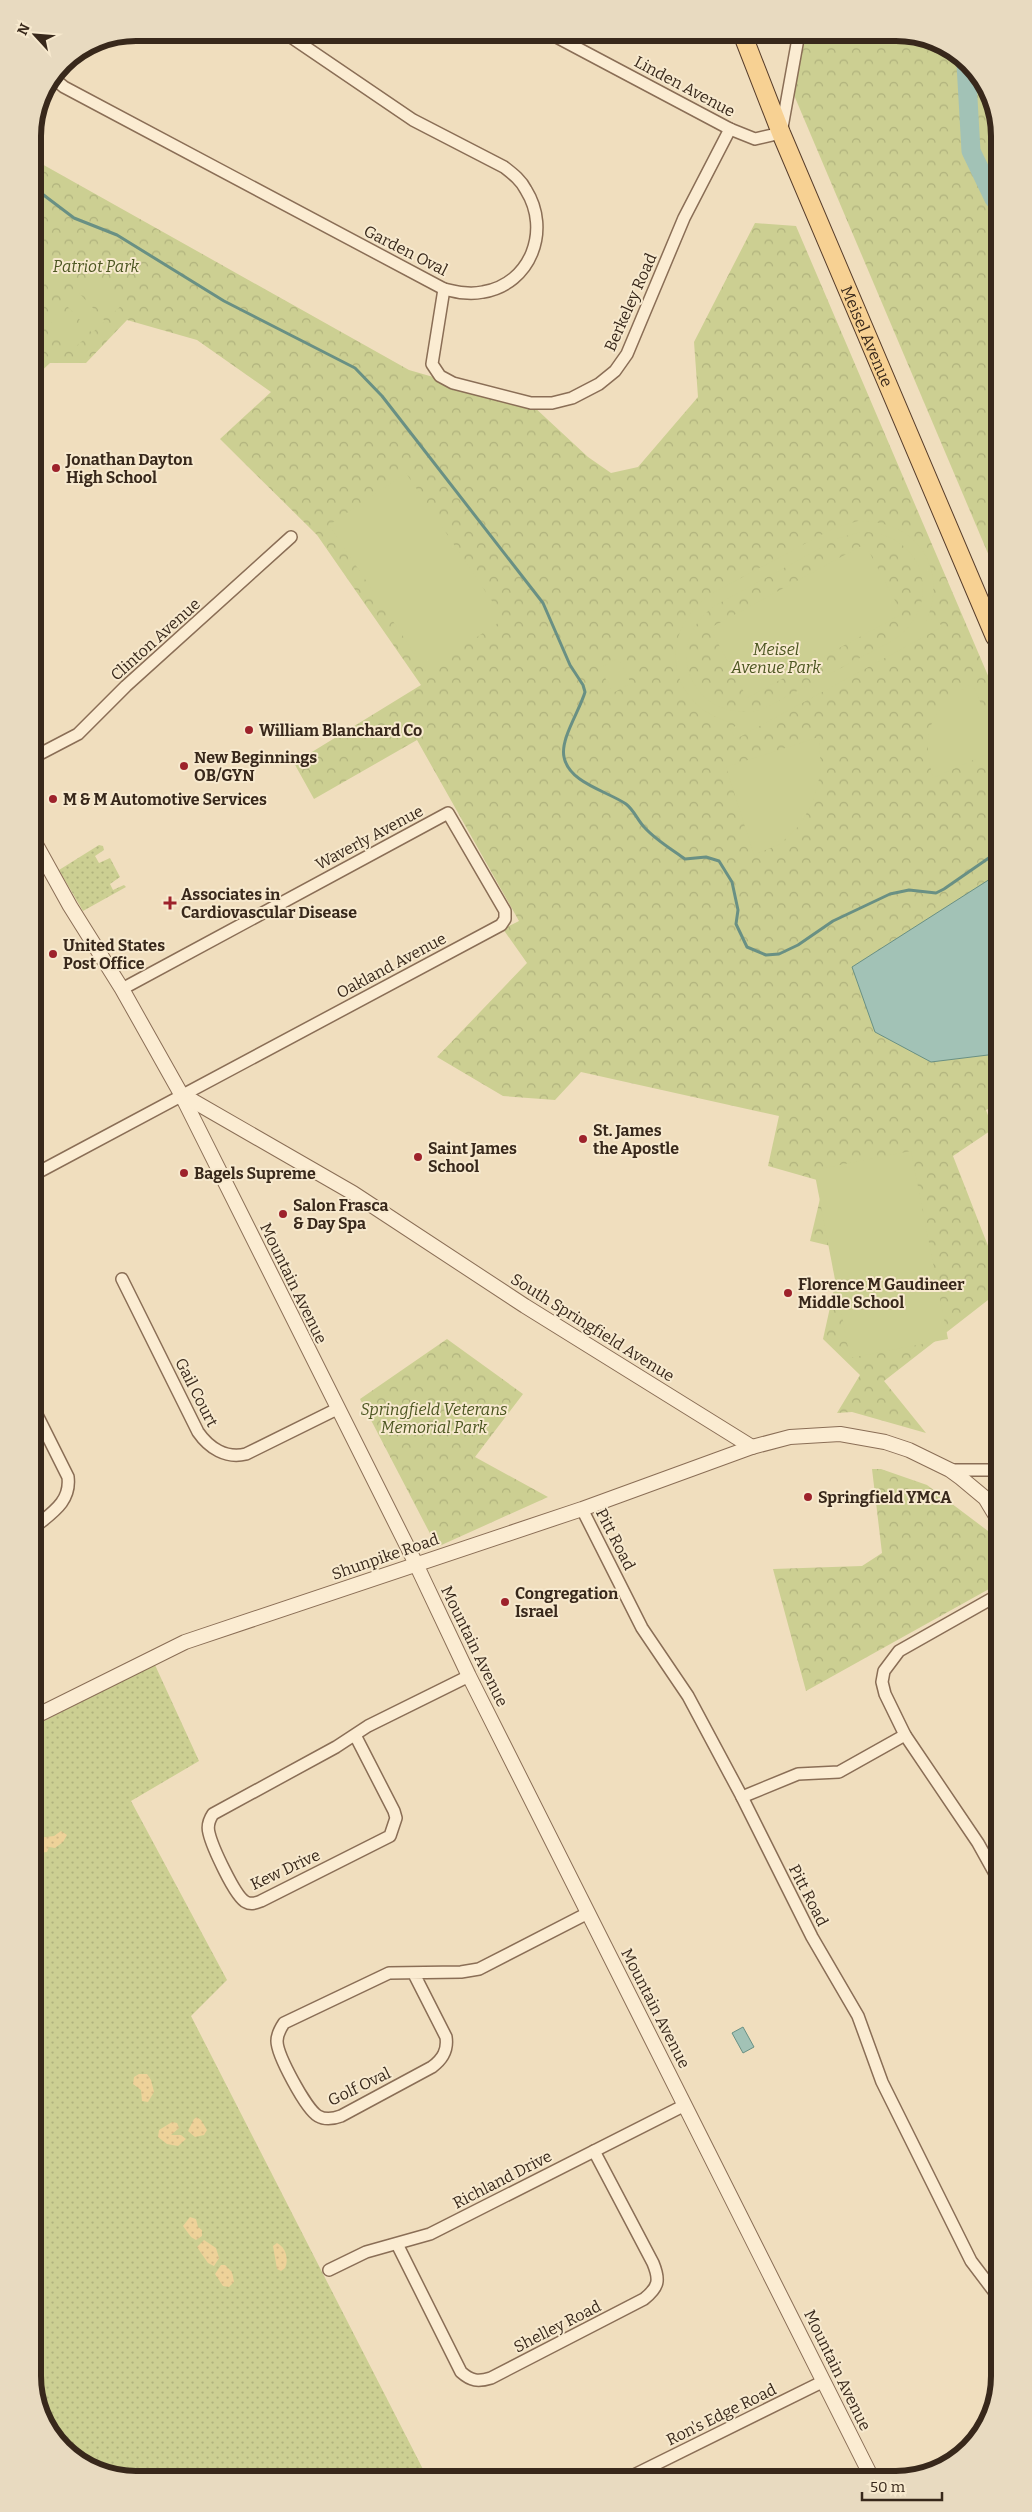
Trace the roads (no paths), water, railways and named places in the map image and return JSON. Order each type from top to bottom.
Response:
[{"type":"main road","name":"Meisel Avenue","points":[[745,41],[781,133],[991,628]]},
{"type":"street","name":"Garden Oval","points":[[58,82],[64,87],[444,289],[466,294],[488,291],[509,282],[526,267],[537,232],[532,202],[526,189],[504,167],[413,120],[297,41]]},
{"type":"street","name":"Linden Avenue","points":[[564,41],[730,129],[755,139],[781,133]]},
{"type":"street","points":[[781,133],[798,41]]},
{"type":"street","name":"Berkeley Road","points":[[444,289],[432,364],[440,376],[452,383],[531,403],[562,401],[591,390],[608,378],[627,354],[684,218],[730,129]]},
{"type":"street","name":"Clinton Avenue","points":[[41,754],[78,734],[126,686],[238,588],[291,537]]},
{"type":"street","name":"Waverly Avenue","points":[[122,989],[448,813]]},
{"type":"street","name":"Oakland Avenue","points":[[41,1171],[501,925],[505,919],[505,911],[448,813]]},
{"type":"street","name":"Mountain Avenue","points":[[41,854],[182,1094],[337,1409],[416,1564],[468,1676],[869,2471]]},
{"type":"street","name":"South Springfield Avenue","points":[[182,1094],[353,1192],[525,1306],[752,1447]]},
{"type":"street","name":"Gail Court","points":[[122,1279],[198,1432],[212,1448],[237,1456],[246,1454],[337,1409]]},
{"type":"street","points":[[41,1423],[68,1476],[69,1487],[61,1505],[41,1522]]},
{"type":"street","points":[[752,1447],[790,1437],[840,1434],[885,1442],[909,1450],[950,1470],[985,1498],[991,1507]]},
{"type":"street","name":"Shunpike Road","points":[[41,1714],[186,1642],[582,1509],[752,1447]]},
{"type":"street","points":[[950,1470],[991,1470]]},
{"type":"street","name":"Pitt Road","points":[[582,1509],[642,1628],[688,1696],[812,1937],[858,2016],[882,2082],[967,2254],[991,2287]]},
{"type":"street","points":[[991,1599],[899,1651],[884,1670],[882,1682],[885,1694],[905,1735],[978,1843],[991,1867]]},
{"type":"street","name":"Kew Drive","points":[[355,1735],[394,1811],[396,1818],[390,1836],[261,1901],[254,1904],[246,1902],[235,1889],[210,1836],[208,1826],[213,1814],[368,1726],[468,1676]]},
{"type":"street","points":[[742,1798],[798,1774],[839,1772],[905,1735]]},
{"type":"street","name":"Golf Oval","points":[[414,1974],[446,2037],[444,2056],[432,2067],[341,2116],[326,2119],[318,2116],[307,2105],[278,2050],[278,2030],[284,2023],[389,1973],[461,1972],[479,1969],[588,1913]]},
{"type":"street","name":"Richland Drive","points":[[329,2270],[366,2252],[430,2234],[685,2104]]},
{"type":"street","name":"Shelley Road","points":[[397,2244],[461,2372],[468,2379],[477,2381],[491,2378],[644,2299],[654,2291],[658,2284],[658,2276],[652,2263],[594,2150]]},
{"type":"street","name":"Ron's Edge Road","points":[[642,2471],[824,2381]]},
{"type":"waterway","points":[[967,73],[971,151],[991,193]]},
{"type":"waterway","points":[[41,193],[74,218],[117,235],[224,301],[355,368],[382,396],[543,603],[570,665],[583,685],[585,692],[565,742],[564,757],[567,766],[581,780],[626,804],[649,832],[685,859],[706,857],[719,861],[732,882],[738,910],[736,924],[747,947],[766,955],[779,954],[798,945],[833,921],[890,894],[909,890],[936,893],[991,856]]},
{"type":"place","name":"Jonathan Dayton High School","points":[[56,468]]},
{"type":"place","name":"William Blanchard Co","points":[[249,730]]},
{"type":"place","name":"New Beginnings OB/GYN","points":[[184,766]]},
{"type":"place","name":"M & M Automotive Services","points":[[53,799]]},
{"type":"place","name":"Associates in Cardiovascular Disease","points":[[170,903]]},
{"type":"place","name":"United States Post Office","points":[[53,954]]},
{"type":"place","name":"St. James the Apostle","points":[[583,1139]]},
{"type":"place","name":"Saint James School","points":[[418,1157]]},
{"type":"place","name":"Bagels Supreme","points":[[184,1173]]},
{"type":"place","name":"Salon Frasca & Day Spa","points":[[283,1214]]},
{"type":"place","name":"Florence M Gaudineer Middle School","points":[[788,1293]]},
{"type":"place","name":"Springfield YMCA","points":[[808,1497]]},
{"type":"place","name":"Congregation Israel","points":[[505,1602]]},
{"type":"park label","name":"Patriot Park","points":[[96,266]]},
{"type":"park label","name":"Meisel Avenue Park","points":[[776,658]]},
{"type":"park label","name":"Springfield Veterans Memorial Park","points":[[434,1418]]}]
